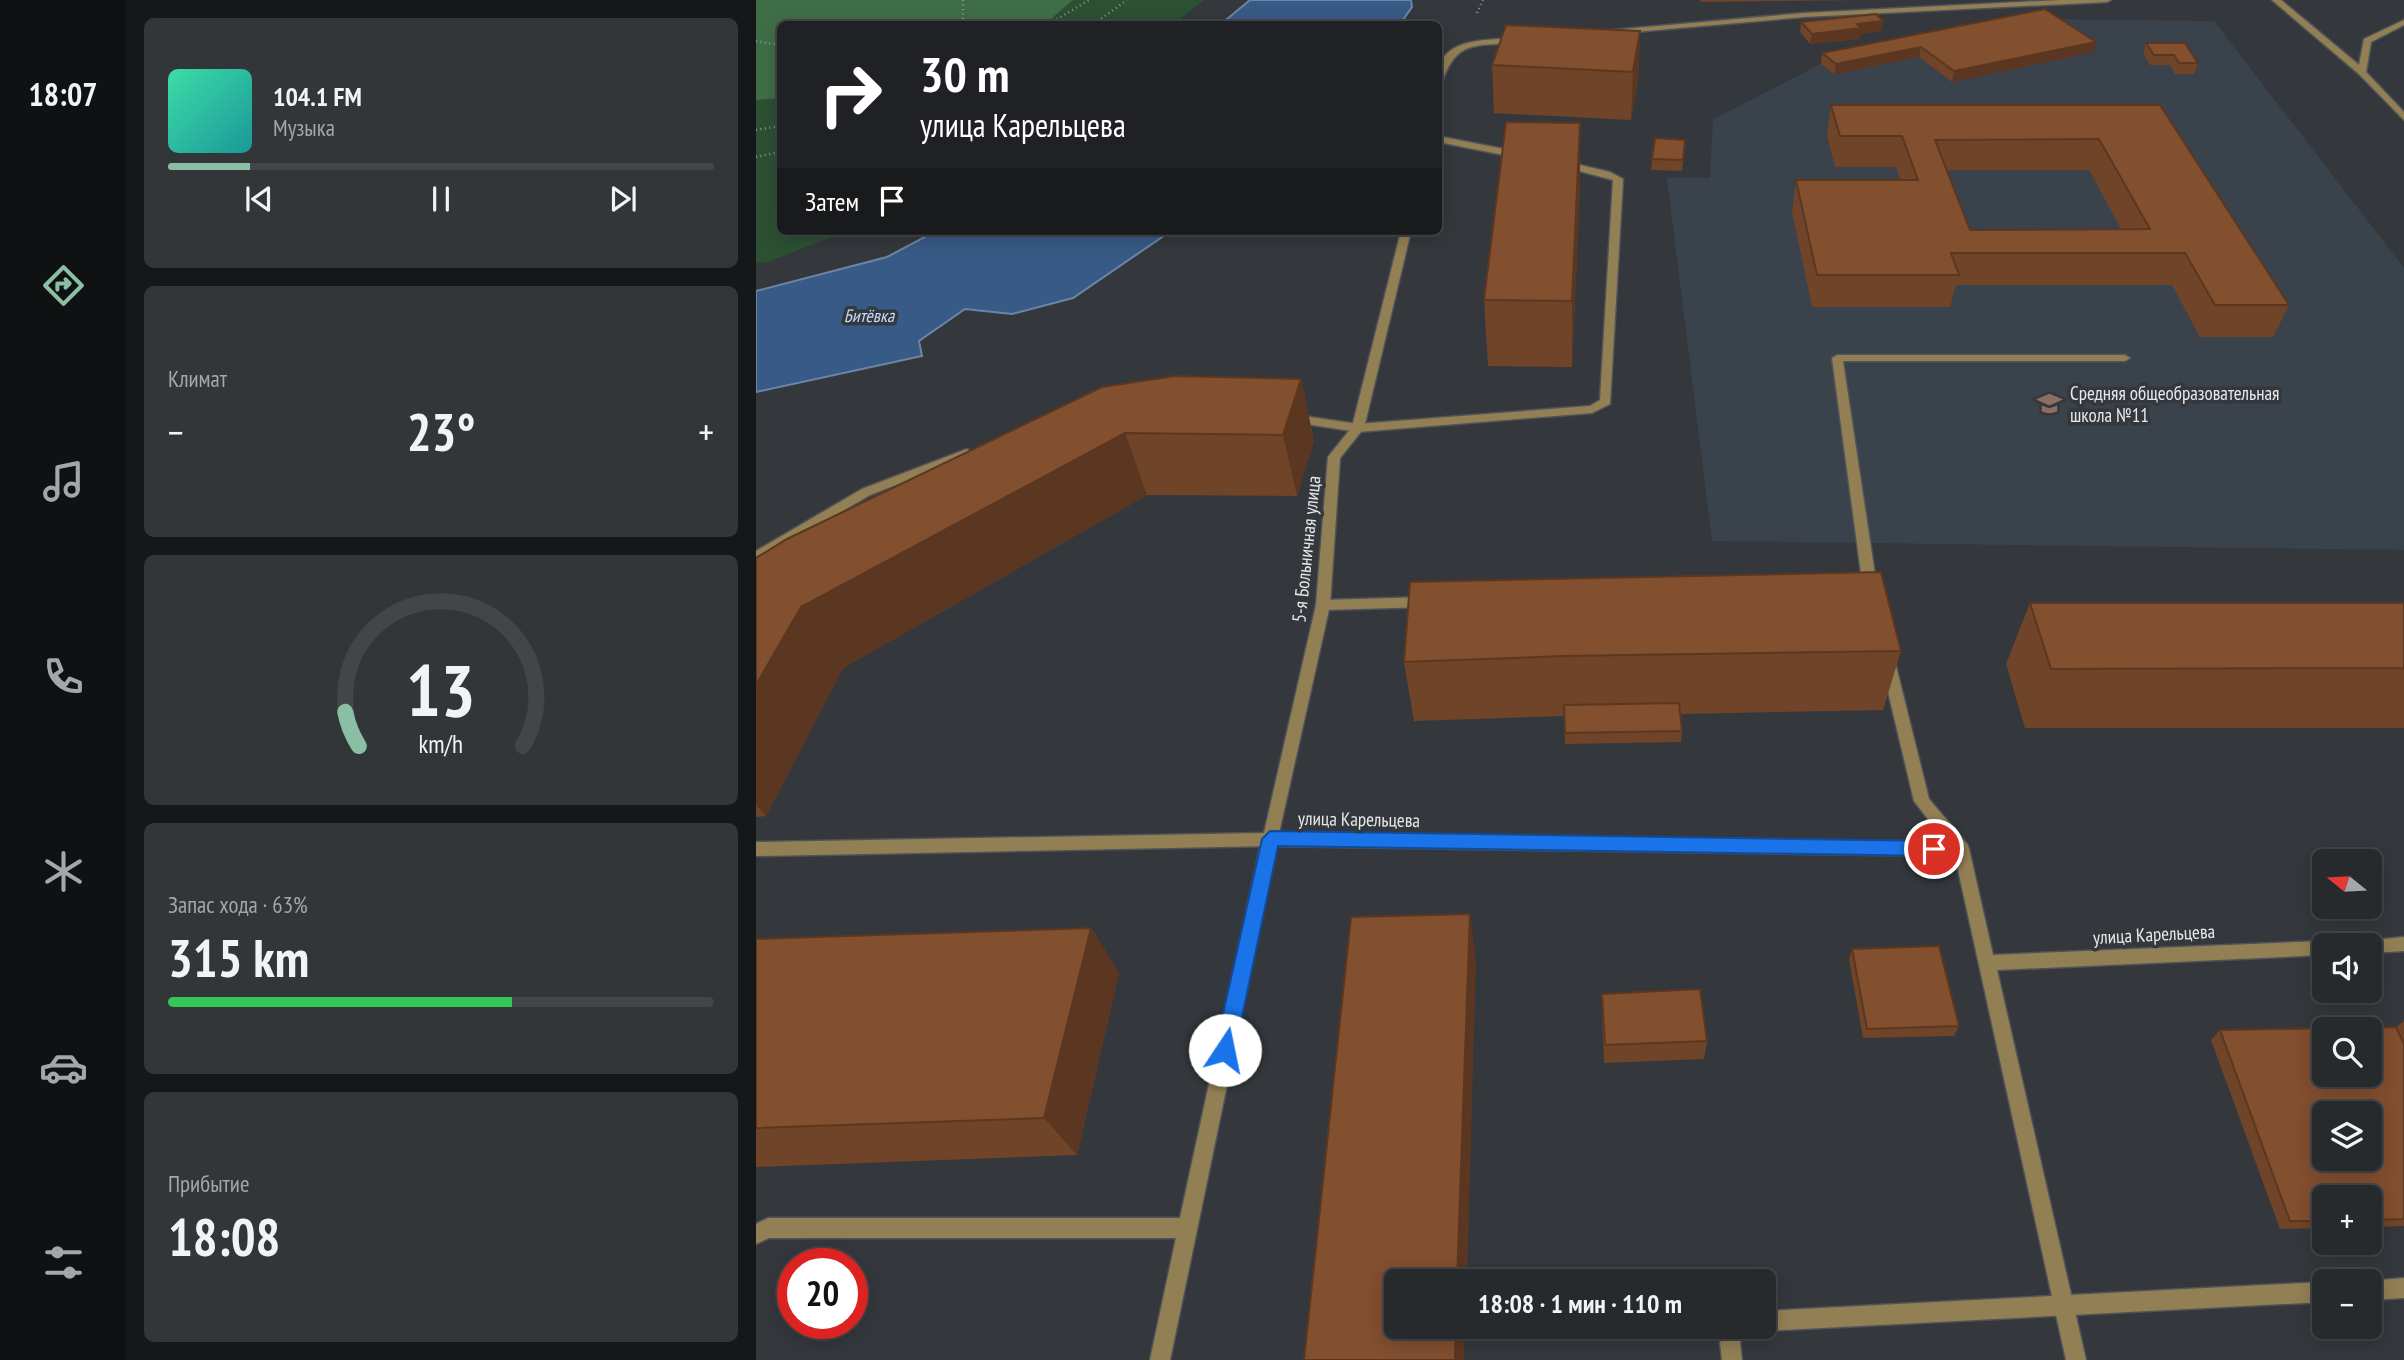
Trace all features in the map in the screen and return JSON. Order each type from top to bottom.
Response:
[{"type":"street","points":[[1599,33],[1804,15],[2107,0]]},
{"type":"street","points":[[2276,0],[2362,72],[2404,117]]},
{"type":"street","points":[[2362,72],[2367,41],[2404,22]]},
{"type":"street","points":[[1442,70],[1445,60],[1461,45],[1530,39]]},
{"type":"street","points":[[1442,140],[1530,158]]},
{"type":"street","points":[[1278,416],[1359,428],[1592,409],[1606,402],[1618,179],[1607,174],[1555,163]]},
{"type":"street","name":"5-я Больничная улица","points":[[1160,1360],[1270,839],[1323,605],[1334,457],[1359,428],[1405,235]]},
{"type":"street","points":[[1867,595],[1837,358],[2125,358]]},
{"type":"street","points":[[756,557],[866,492],[978,450]]},
{"type":"street","points":[[1323,605],[1446,602]]},
{"type":"street","points":[[1883,643],[1922,802],[1961,849],[2076,1360]]},
{"type":"street","name":"улица Карельцева","points":[[756,849],[1270,839],[1961,849]]},
{"type":"street","points":[[2382,945],[2404,944]]},
{"type":"street","name":"улица Карельцева","points":[[1987,963],[2312,949]]},
{"type":"street","points":[[756,1234],[768,1228],[1187,1228]]},
{"type":"street","points":[[2382,1289],[2404,1288]]},
{"type":"street","points":[[1776,1320],[2312,1294]]},
{"type":"street","points":[[1732,1339],[1732,1360]]},
{"type":"path","points":[[963,0],[963,21]]},
{"type":"path","points":[[1054,21],[1089,0]]},
{"type":"path","points":[[1098,21],[1128,0]]},
{"type":"path","points":[[756,41],[777,44]]},
{"type":"path","points":[[756,130],[777,126]]},
{"type":"path","points":[[756,157],[777,153]]},
{"type":"shaded area","name":"Средняя общеобразовательная школа №11","points":[[2042,19],[2214,21],[2404,268],[2404,550],[1712,541],[1667,178],[1710,178],[1713,119],[1821,64],[1834,74],[1919,57],[1952,82],[2092,52]]},
{"type":"green space","points":[[756,0],[1204,0],[1178,21],[777,21],[777,235],[837,235],[768,262],[756,263]]},
{"type":"green space","points":[[756,0],[1073,0],[1048,21],[777,21],[777,98],[756,100]]},
{"type":"water","points":[[1250,0],[1411,0],[1412,7],[1402,21],[1225,21]]},
{"type":"water","name":"Битёвка","points":[[928,235],[1165,235],[1073,298],[1012,314],[965,309],[919,341],[922,356],[756,392],[756,291],[887,257]]},
{"type":"building","points":[[2045,9],[2096,42],[1954,71],[1921,47],[1836,64],[1822,53]]},
{"type":"building","points":[[1876,14],[1883,21],[1857,24],[1861,28],[1812,34],[1801,22]]},
{"type":"building","points":[[1506,25],[1640,31],[1633,72],[1492,65]]},
{"type":"building","points":[[2146,43],[2185,43],[2198,63],[2179,63],[2174,55],[2154,55]]},
{"type":"building","points":[[1831,105],[2160,105],[2289,305],[2215,305],[2185,253],[1951,253],[1959,275],[1817,275],[1796,180],[1918,180],[1902,136],[1840,136]],"holes":[[[2099,139],[2150,229],[1970,230],[1935,140]]]},
{"type":"building","points":[[1506,122],[1580,123],[1572,301],[1484,300]]},
{"type":"building","points":[[1655,138],[1685,140],[1683,160],[1652,159]]},
{"type":"building","points":[[1175,376],[1301,379],[1283,435],[1125,433],[801,607],[756,685],[756,558],[787,539],[1102,387]]},
{"type":"building","points":[[1881,572],[1901,651],[1564,656],[1404,662],[1410,582]]},
{"type":"building","points":[[2030,603],[2404,603],[2404,668],[2051,669]]},
{"type":"building","points":[[1679,703],[1682,731],[1565,733],[1564,705]]},
{"type":"building","points":[[1470,914],[1457,1269],[1384,1269],[1384,1339],[1456,1339],[1455,1360],[1304,1360],[1351,917]]},
{"type":"building","points":[[1091,928],[1044,1118],[756,1128],[756,939]]},
{"type":"building","points":[[1939,946],[1959,1026],[1867,1029],[1852,949]]},
{"type":"building","points":[[1700,989],[1707,1041],[1605,1045],[1602,994]]},
{"type":"building","points":[[2382,1027],[2396,1027],[2404,1044],[2404,1219],[2382,1220],[2382,1185],[2312,1185],[2312,1221],[2290,1221],[2220,1030],[2312,1028],[2312,1087],[2382,1087]]},
{"type":"place","name":"Средняя общеобразовательная школа №11","points":[[2050,404]]},
{"type":"route","points":[[1225,1050],[1270,839],[1934,849]]}]
